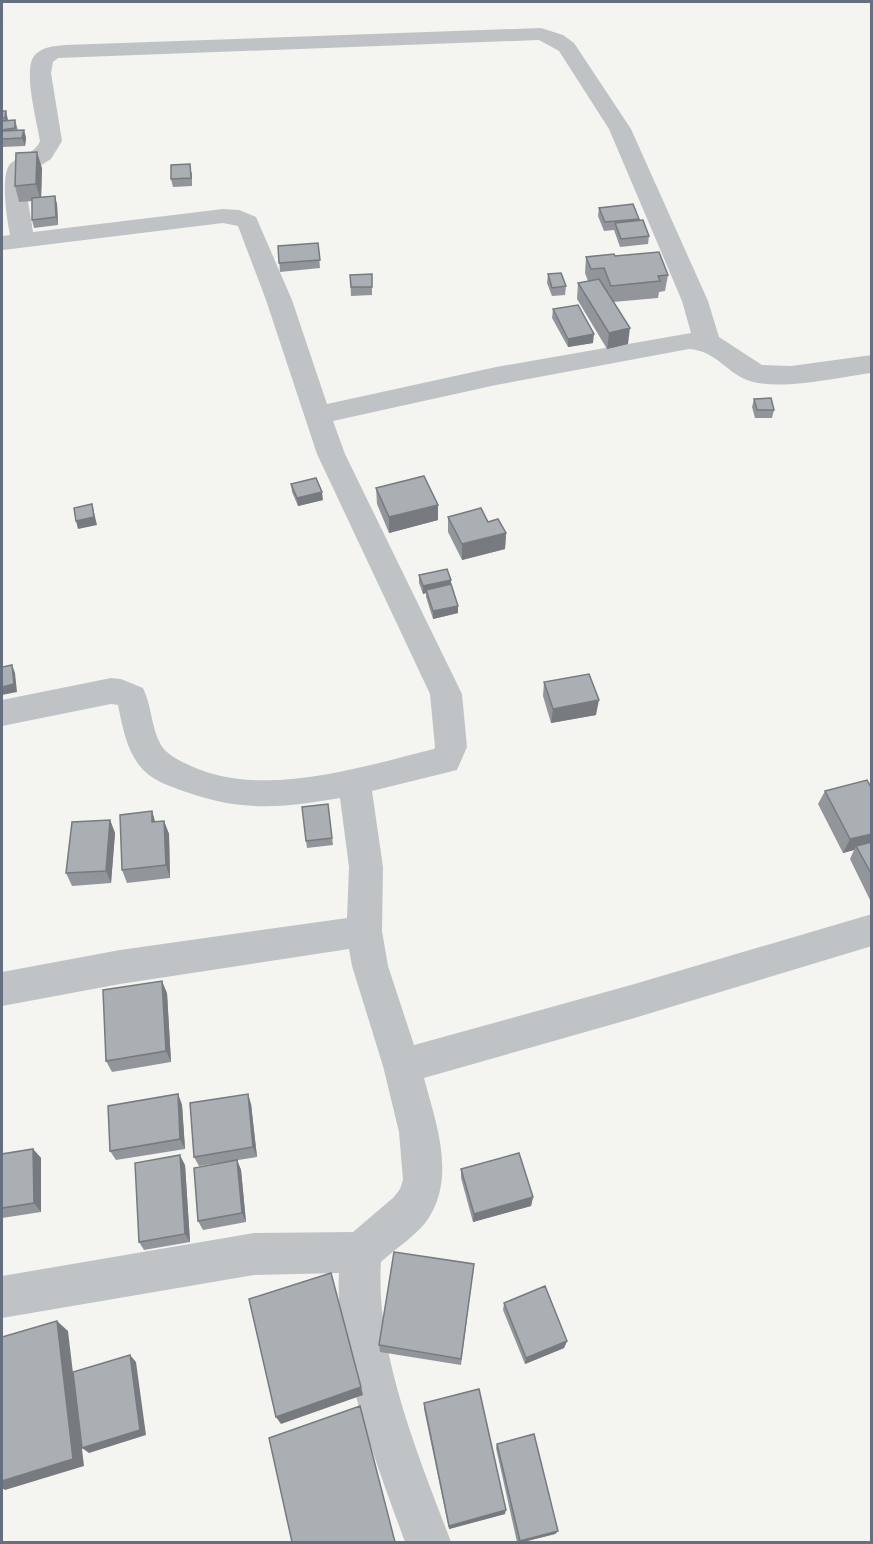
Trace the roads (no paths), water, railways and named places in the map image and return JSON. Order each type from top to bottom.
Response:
[{"type":"street","points":[[2,713],[111,691],[122,692],[132,697],[137,720],[150,755],[167,770],[192,781],[229,790],[263,794],[354,783],[445,760],[451,747],[446,694],[331,453],[279,300],[246,220],[223,216],[12,242],[15,180],[19,168],[32,163],[49,148],[51,141],[39,73],[43,59],[52,53],[541,34],[556,39],[567,47],[620,129],[695,302],[707,342]]},
{"type":"street","points":[[317,415],[496,376],[689,341],[707,342],[756,374],[791,375],[872,364]]},
{"type":"street","points":[[2,1297],[254,1254],[361,1252],[408,1211],[417,1200],[423,1180],[419,1132],[402,1066],[370,966],[364,931],[366,867],[354,783]]},
{"type":"street","points":[[402,1066],[631,1002],[872,930]]},
{"type":"street","points":[[2,989],[120,967],[364,931]]},
{"type":"street","points":[[361,1252],[359,1295],[364,1334],[393,1444],[428,1542]]}]
